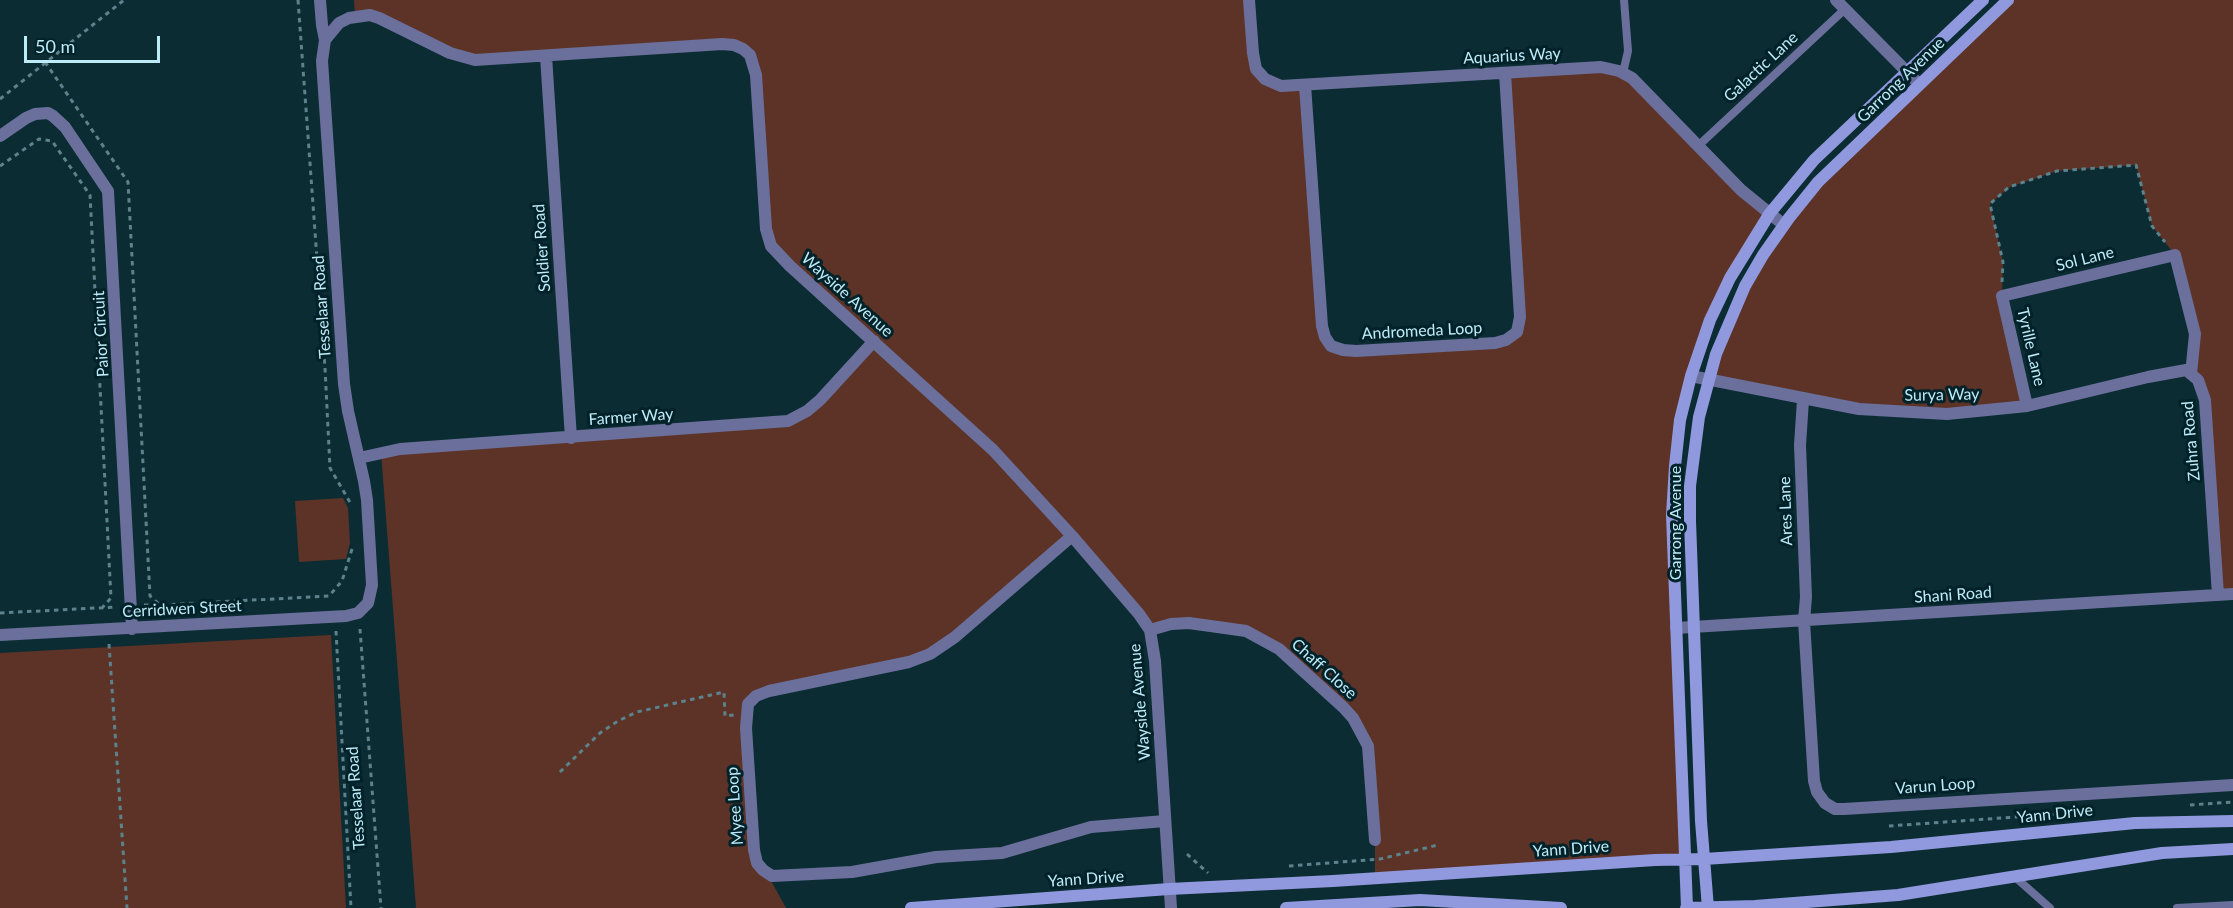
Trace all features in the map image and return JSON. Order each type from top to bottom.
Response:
[{"type":"street","name":"Tesselaar Road","points":[[320,0],[321,25],[325,40],[322,61],[344,384],[367,500],[372,585],[371,596],[362,611]]},
{"type":"street","name":"Aquarius Way","points":[[1250,0],[1256,69],[1265,79],[1281,86],[1601,67],[1623,73],[1632,78],[1741,190],[1784,225]]},
{"type":"street","name":"Garrong Avenue","points":[[1687,908],[1672,515],[1680,420],[1690,376],[1710,320],[1725,289],[1770,213],[1814,160],[1983,0]]},
{"type":"street","name":"Garrong Avenue","points":[[1708,908],[1694,627],[1690,486],[1699,417],[1708,380],[1726,328],[1745,286],[1784,225],[1818,182],[2008,0]]},
{"type":"street","points":[[1840,5],[1919,84]]},
{"type":"street","name":"Wayside Avenue","points":[[325,40],[339,24],[349,18],[370,15],[465,58],[489,60],[722,44],[734,45],[750,55],[756,75],[768,240],[777,254],[993,450],[1072,536],[1150,630],[1155,661],[1171,908]]},
{"type":"street","name":"Soldier Road","points":[[546,56],[571,438]]},
{"type":"street","name":"Andromeda Loop","points":[[1305,85],[1322,326],[1331,346],[1343,350],[1379,350],[1496,343],[1506,340],[1517,332],[1520,317],[1505,73]]},
{"type":"street","name":"Paior Circuit","points":[[0,136],[26,118],[35,114],[48,113],[65,126],[108,191],[132,628]]},
{"type":"street","points":[[2175,255],[2195,334],[2191,374]]},
{"type":"street","name":"Sol Lane","points":[[2002,296],[2175,255]]},
{"type":"street","name":"Tyrille Lane","points":[[2002,296],[2027,406]]},
{"type":"street","name":"Farmer Way","points":[[359,458],[400,449],[788,421],[807,411],[874,341]]},
{"type":"street","name":"Surya Way","points":[[1690,376],[1803,400],[1859,409],[1928,413],[1985,411],[2027,406],[2180,370],[2186,370],[2191,374]]},
{"type":"street","name":"Zuhra Road","points":[[2191,374],[2198,380],[2205,400],[2218,595]]},
{"type":"street","name":"Ares Lane","points":[[1803,400],[1800,445],[1806,597],[1804,621]]},
{"type":"street","points":[[746,714],[748,704],[756,696],[769,691],[909,662],[930,654],[949,642],[1072,536]]},
{"type":"street","name":"Shani Road","points":[[1676,628],[2233,594]]},
{"type":"street","name":"Cerridwen Street","points":[[0,635],[336,617],[362,611]]},
{"type":"street","name":"Varun Loop","points":[[1804,621],[1814,781],[1817,792],[1835,809],[2233,785]]},
{"type":"street","name":"Chaff Close","points":[[1150,630],[1171,624],[1189,623],[1246,631],[1279,650],[1343,707],[1362,732],[1368,746],[1375,840]]},
{"type":"street","name":"Myee Loop","points":[[746,714],[754,850],[757,863],[772,876],[852,872],[936,858],[1002,853],[1077,829],[1165,821]]},
{"type":"street","name":"Yann Drive","points":[[911,908],[1169,889],[1891,847],[2135,823],[2233,821]]},
{"type":"street","points":[[1687,908],[1755,906],[1898,895],[2162,854],[2233,849]]},
{"type":"street","points":[[1286,908],[1382,905],[1420,900],[1561,908]]},
{"type":"lane","points":[[1623,73],[1628,51],[1624,0]]},
{"type":"lane","name":"Galactic Lane","points":[[1698,146],[1840,5]]},
{"type":"lane","points":[[2015,877],[2050,908]]},
{"type":"lane","points":[[2177,908],[2233,904]]},
{"type":"path","points":[[0,99],[124,0]]},
{"type":"path","points":[[298,0],[325,368],[330,468],[351,504],[352,514]]},
{"type":"path","points":[[45,62],[128,182],[150,596],[160,605]]},
{"type":"path","points":[[0,166],[39,139],[52,141],[90,195],[111,598],[102,608]]},
{"type":"path","points":[[2002,296],[2002,262],[1990,204],[2009,187],[2056,171],[2136,165],[2152,226],[2175,255]]},
{"type":"path","points":[[0,613],[329,596],[342,581],[354,546]]},
{"type":"path","name":"Tesselaar Road","points":[[362,611],[381,908]]},
{"type":"path","points":[[336,617],[351,908]]},
{"type":"path","points":[[108,630],[127,908]]},
{"type":"path","points":[[560,772],[600,733],[637,712],[723,692],[725,716],[746,714]]},
{"type":"path","points":[[1288,866],[1380,858],[1438,845]]},
{"type":"path","points":[[1188,854],[1208,873],[1219,872]]},
{"type":"shaded area","points":[[354,0],[1249,0],[1253,53],[1265,79],[1305,85],[1322,326],[1331,346],[1495,343],[1517,332],[1505,73],[1619,71],[1770,213],[1710,320],[1675,466],[1686,860],[1375,879],[1375,840],[1362,732],[1279,649],[1224,627],[1150,630],[1072,536],[930,654],[769,691],[748,704],[754,850],[786,908],[416,908],[381,452],[797,417],[874,341],[771,246],[756,75],[743,49],[475,60],[405,31],[355,17]]},
{"type":"shaded area","points":[[2008,0],[2233,0],[2233,594],[2218,595],[2205,400],[2191,374],[2195,348],[2175,255],[2152,226],[2136,165],[2057,171],[2010,187],[1990,204],[2003,262],[2002,296],[2027,406],[1908,413],[1708,380],[1726,328],[1789,218]]},
{"type":"shaded area","points":[[343,498],[348,508],[350,543],[346,559],[299,562],[295,501]]},
{"type":"shaded area","points":[[331,635],[346,908],[0,908],[0,653]]}]
